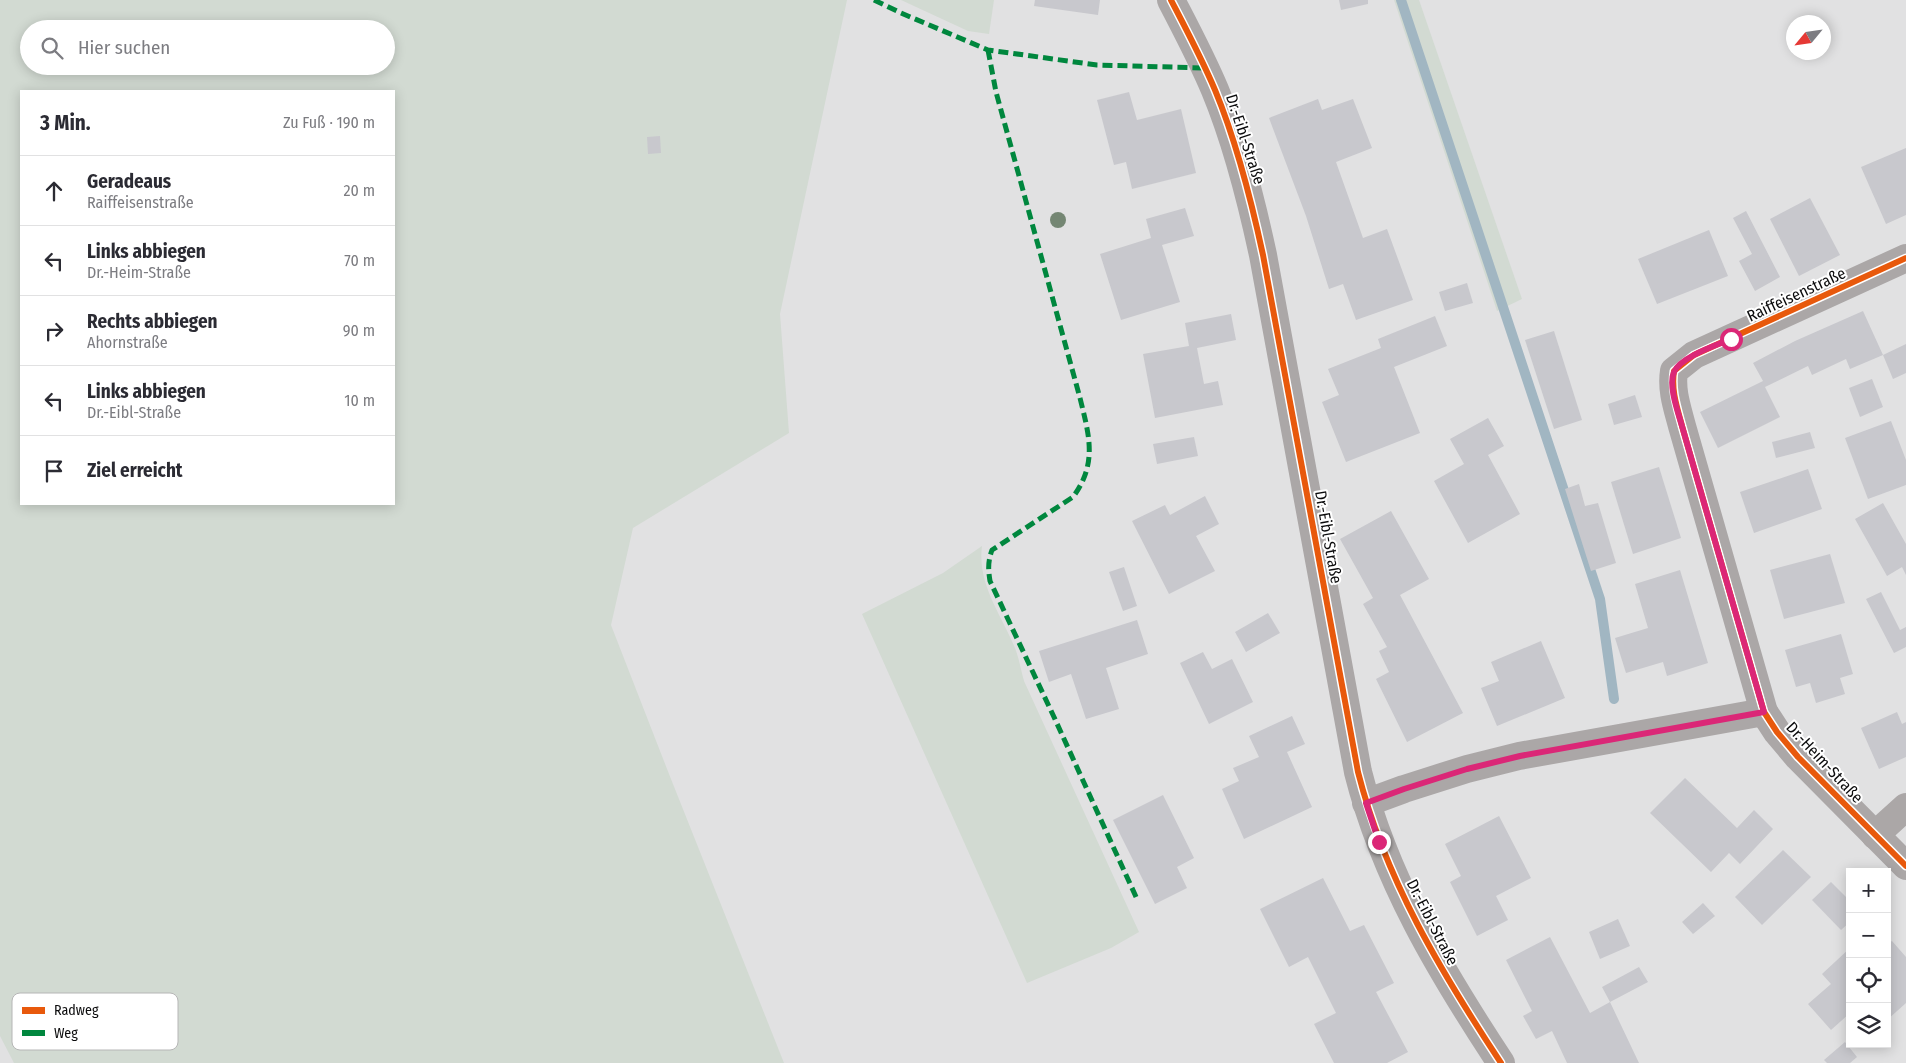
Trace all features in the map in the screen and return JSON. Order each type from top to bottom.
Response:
[{"type":"street","name":"Dr.-Eibl-Straße","points":[[1171,0],[1215,89],[1240,160],[1251,200],[1265,265],[1358,772],[1366,803],[1379,842],[1398,886],[1428,945],[1456,994],[1501,1063]]},
{"type":"street","name":"Raiffeisenstraße","points":[[1674,371],[1694,355],[1906,258]]},
{"type":"street","name":"Dr.-Heim-Straße","points":[[1674,371],[1672,380],[1674,397],[1764,712],[1777,732],[1798,757],[1906,866]]},
{"type":"street","points":[[1366,803],[1467,769],[1520,756],[1764,712]]},
{"type":"street","points":[[1875,834],[1906,807]]},
{"type":"shaded area","points":[[0,0],[847,0],[780,314],[789,433],[633,528],[611,625],[784,1063],[14,1063],[0,1036]]},
{"type":"shaded area","points":[[901,0],[994,0],[989,34],[968,31]]},
{"type":"shaded area","points":[[1394,0],[1419,0],[1522,299],[1497,311]]},
{"type":"shaded area","points":[[982,546],[981,560],[987,586],[1015,648],[1024,681],[1139,932],[1111,948],[1027,983],[862,614],[943,573]]},
{"type":"building","points":[[1035,0],[1100,0],[1098,15],[1034,6]]},
{"type":"building","points":[[1339,0],[1368,0],[1368,4],[1341,10]]},
{"type":"building","points":[[1129,92],[1137,120],[1181,109],[1196,173],[1132,189],[1126,162],[1114,165],[1097,100]]},
{"type":"building","points":[[1318,99],[1322,110],[1353,99],[1372,148],[1336,162],[1363,238],[1387,229],[1413,300],[1356,320],[1343,284],[1329,289],[1306,216],[1269,118]]},
{"type":"building","points":[[660,136],[661,153],[648,154],[647,137]]},
{"type":"building","points":[[1906,148],[1906,215],[1886,224],[1861,167]]},
{"type":"building","points":[[1810,198],[1840,255],[1799,276],[1770,219]]},
{"type":"building","points":[[1185,208],[1194,236],[1162,245],[1180,302],[1121,320],[1100,254],[1151,238],[1146,219]]},
{"type":"building","points":[[1746,211],[1780,277],[1755,291],[1739,261],[1752,254],[1733,218]]},
{"type":"building","points":[[1709,230],[1728,276],[1657,304],[1638,259]]},
{"type":"building","points":[[1467,283],[1473,303],[1445,311],[1439,292]]},
{"type":"building","points":[[1863,311],[1883,355],[1850,369],[1846,359],[1812,375],[1808,366],[1765,387],[1780,417],[1718,448],[1700,412],[1763,381],[1753,363],[1795,341]]},
{"type":"building","points":[[1231,314],[1236,340],[1197,348],[1204,384],[1218,381],[1223,405],[1155,418],[1143,354],[1189,346],[1185,323]]},
{"type":"building","points":[[1435,316],[1447,346],[1394,367],[1420,433],[1346,462],[1322,402],[1339,395],[1328,369],[1381,348],[1378,339]]},
{"type":"building","points":[[1554,331],[1582,420],[1554,429],[1525,340]]},
{"type":"building","points":[[1906,344],[1906,373],[1893,379],[1883,355]]},
{"type":"building","points":[[1872,379],[1883,407],[1860,417],[1849,388]]},
{"type":"building","points":[[1635,395],[1642,417],[1614,425],[1608,404]]},
{"type":"building","points":[[1488,418],[1504,446],[1488,455],[1520,514],[1468,543],[1434,481],[1464,464],[1450,439]]},
{"type":"building","points":[[1891,421],[1906,460],[1906,485],[1868,499],[1845,438]]},
{"type":"building","points":[[1810,432],[1815,448],[1776,458],[1772,442]]},
{"type":"building","points":[[1194,437],[1198,456],[1157,464],[1153,444]]},
{"type":"building","points":[[1659,467],[1681,538],[1633,554],[1611,482]]},
{"type":"building","points":[[1808,469],[1822,509],[1754,533],[1740,492]]},
{"type":"building","points":[[1579,484],[1585,506],[1598,503],[1616,563],[1591,571],[1565,489]]},
{"type":"building","points":[[1205,496],[1219,524],[1196,536],[1215,571],[1169,594],[1132,521],[1165,505],[1170,515]]},
{"type":"building","points":[[1883,503],[1906,544],[1906,575],[1902,567],[1887,576],[1855,519]]},
{"type":"building","points":[[1391,511],[1429,579],[1400,595],[1463,713],[1407,742],[1376,679],[1389,672],[1379,651],[1387,647],[1363,604],[1373,598],[1340,539]]},
{"type":"building","points":[[1830,554],[1845,603],[1784,619],[1770,570]]},
{"type":"building","points":[[1124,567],[1137,606],[1123,611],[1109,572]]},
{"type":"building","points":[[1680,570],[1708,663],[1667,676],[1663,662],[1626,673],[1615,638],[1648,628],[1635,584]]},
{"type":"building","points":[[1881,592],[1900,630],[1906,627],[1906,647],[1894,653],[1866,599]]},
{"type":"building","points":[[1268,613],[1280,633],[1246,652],[1235,632]]},
{"type":"building","points":[[1137,620],[1148,654],[1106,668],[1119,709],[1086,719],[1071,674],[1049,682],[1039,651]]},
{"type":"building","points":[[1841,634],[1853,674],[1840,678],[1845,694],[1816,703],[1810,683],[1796,687],[1785,650]]},
{"type":"building","points":[[1541,641],[1565,698],[1497,726],[1481,688],[1499,681],[1491,662]]},
{"type":"building","points":[[1203,652],[1212,669],[1232,659],[1253,702],[1209,724],[1180,663]]},
{"type":"building","points":[[1897,712],[1902,724],[1906,722],[1906,757],[1879,769],[1861,728]]},
{"type":"building","points":[[1292,716],[1305,744],[1287,752],[1312,807],[1244,839],[1222,789],[1239,781],[1233,768],[1259,757],[1249,736]]},
{"type":"building","points":[[1685,778],[1737,828],[1754,810],[1773,829],[1740,864],[1729,853],[1711,872],[1650,813]]},
{"type":"building","points":[[1163,795],[1194,858],[1177,867],[1187,888],[1155,904],[1113,820]]},
{"type":"building","points":[[1499,816],[1531,878],[1496,896],[1508,920],[1477,936],[1450,882],[1461,876],[1445,844]]},
{"type":"building","points":[[1783,850],[1811,877],[1762,925],[1735,897]]},
{"type":"building","points":[[1323,878],[1350,931],[1364,925],[1394,983],[1376,992],[1408,1052],[1387,1063],[1334,1063],[1314,1024],[1336,1013],[1308,957],[1289,967],[1260,909]]},
{"type":"building","points":[[1831,882],[1846,897],[1846,926],[1841,930],[1812,900]]},
{"type":"building","points":[[1703,903],[1715,916],[1693,934],[1682,922]]},
{"type":"building","points":[[1618,919],[1630,946],[1600,959],[1589,932]]},
{"type":"building","points":[[1550,937],[1590,1013],[1610,1002],[1639,1063],[1567,1063],[1552,1031],[1536,1039],[1523,1016],[1532,1011],[1506,960]]},
{"type":"building","points":[[1891,942],[1906,957],[1906,1003],[1891,1016],[1891,958]]},
{"type":"building","points":[[1846,952],[1846,1017],[1831,1030],[1808,1004],[1831,984],[1822,974]]},
{"type":"building","points":[[1639,967],[1648,982],[1610,1002],[1602,987]]},
{"type":"building","points":[[1845,1042],[1846,1048],[1850,1048],[1857,1057],[1850,1063],[1827,1063],[1824,1060]]},
{"type":"waterway","points":[[1401,0],[1600,599],[1614,699]]},
{"type":"marked path","points":[[874,0],[988,50],[1097,65],[1205,68]]},
{"type":"marked path","points":[[988,50],[996,92],[1080,398],[1089,449],[1086,472],[1081,485],[1073,497],[992,550],[989,565],[990,581],[1137,899]]},
{"type":"cycle path","points":[[1171,0],[1205,67],[1223,110],[1237,151],[1254,213],[1358,772],[1369,811],[1383,850],[1417,924],[1457,994],[1501,1063]]},
{"type":"cycle path","points":[[1906,258],[1694,355],[1674,371],[1673,378],[1675,398],[1682,426],[1764,712],[1777,732],[1798,757],[1906,866]]},
{"type":"route","points":[[1379,842],[1366,803],[1404,789],[1467,769],[1520,756],[1764,712],[1682,426],[1674,397],[1672,380],[1674,371],[1683,362],[1694,355],[1731,339]]}]
